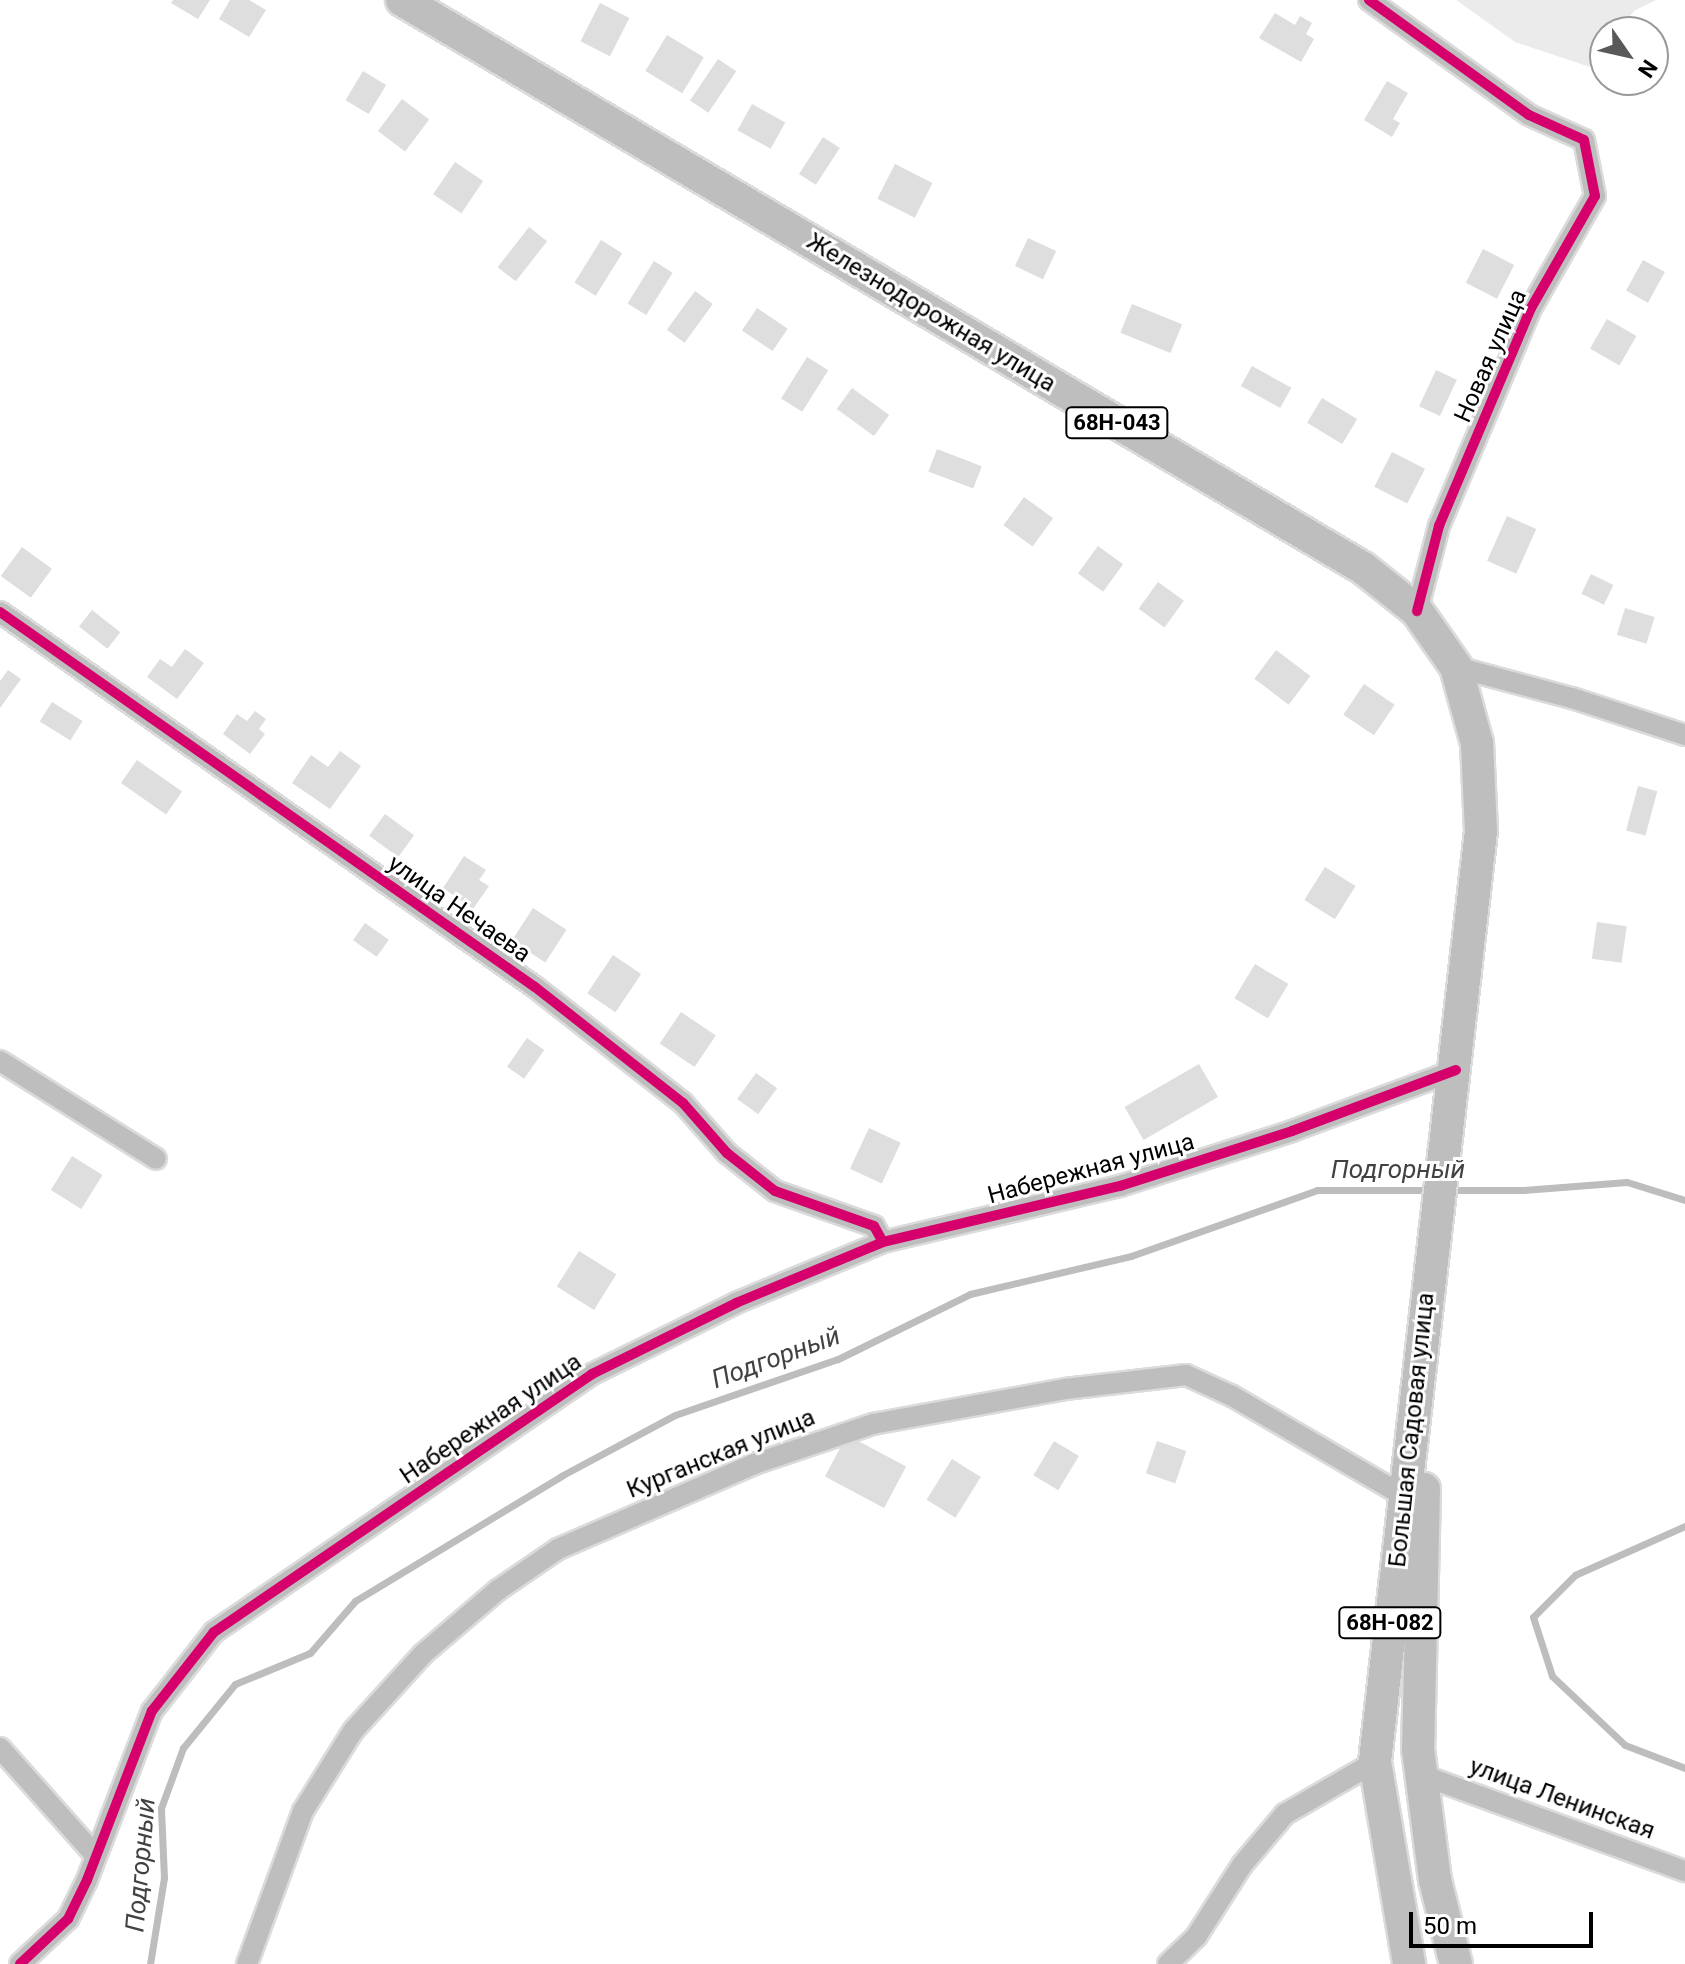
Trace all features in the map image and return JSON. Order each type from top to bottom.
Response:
[{"type":"main road","name":"Железнодорожная улица","points":[[402,0],[1363,568],[1417,611],[1456,667],[1477,743],[1481,831],[1456,1070]]},
{"type":"main road","name":"68Н-043","points":[[1428,1281],[1456,1070]]},
{"type":"main road","name":"Большая Садовая улица","points":[[1409,1964],[1375,1762],[1428,1281]]},
{"type":"main road","name":"Большая Садовая улица","points":[[1428,1281],[1418,1749],[1435,1880],[1456,1964]]},
{"type":"street","name":"Новая улица","points":[[1369,0],[1529,115],[1584,140],[1595,196],[1531,308],[1439,526],[1417,611]]},
{"type":"street","name":"улица Нечаева","points":[[0,612],[535,987],[683,1103],[727,1153],[775,1191],[874,1226],[883,1242]]},
{"type":"street","points":[[1456,667],[1572,698],[1685,735]]},
{"type":"street","points":[[0,1061],[156,1159]]},
{"type":"street","name":"Набережная улица","points":[[20,1964],[68,1919],[152,1711],[214,1632],[592,1374],[736,1303],[883,1242],[1120,1186],[1292,1131],[1456,1070]]},
{"type":"street","name":"Курганская улица","points":[[247,1964],[303,1811],[353,1731],[423,1654],[498,1590],[558,1549],[754,1464],[873,1424],[1065,1389],[1186,1375],[1232,1396],[1404,1496]]},
{"type":"street","points":[[0,1748],[96,1856]]},
{"type":"street","points":[[1168,1964],[1196,1937],[1242,1865],[1285,1814],[1375,1762]]},
{"type":"street","name":"улица Ленинская","points":[[1422,1775],[1685,1871]]},
{"type":"shaded area","points":[[1456,0],[1656,0],[1630,16],[1589,16],[1589,67],[1515,42]]},
{"type":"building","points":[[173,0],[210,0],[198,19],[171,3]]},
{"type":"building","points":[[230,0],[249,0],[266,10],[249,37],[219,19]]},
{"type":"building","points":[[600,3],[629,18],[610,56],[580,41]]},
{"type":"building","points":[[1275,13],[1295,25],[1300,16],[1312,23],[1306,34],[1314,39],[1301,62],[1259,38]]},
{"type":"building","points":[[667,35],[704,57],[682,93],[645,71]]},
{"type":"building","points":[[718,59],[736,71],[708,113],[690,100]]},
{"type":"building","points":[[363,71],[386,85],[369,114],[345,100]]},
{"type":"building","points":[[1387,81],[1408,93],[1393,119],[1400,123],[1392,137],[1364,120]]},
{"type":"building","points":[[402,99],[429,119],[405,151],[378,131]]},
{"type":"building","points":[[752,104],[785,122],[771,149],[737,130]]},
{"type":"building","points":[[823,137],[840,148],[816,185],[799,174]]},
{"type":"building","points":[[455,162],[483,181],[461,213],[433,194]]},
{"type":"building","points":[[895,164],[932,183],[915,218],[877,199]]},
{"type":"building","points":[[529,227],[547,241],[516,281],[498,267]]},
{"type":"building","points":[[1028,238],[1056,251],[1043,279],[1015,266]]},
{"type":"building","points":[[601,240],[622,253],[596,296],[575,282]]},
{"type":"building","points":[[1483,249],[1514,265],[1497,299],[1466,283]]},
{"type":"building","points":[[1643,260],[1665,272],[1648,303],[1626,291]]},
{"type":"building","points":[[654,261],[673,273],[646,315],[628,303]]},
{"type":"building","points":[[695,291],[713,304],[685,343],[667,330]]},
{"type":"building","points":[[1132,304],[1182,324],[1170,353],[1120,333]]},
{"type":"building","points":[[757,308],[788,329],[773,351],[742,330]]},
{"type":"building","points":[[1607,319],[1636,336],[1619,365],[1590,348]]},
{"type":"building","points":[[807,357],[828,370],[802,412],[781,399]]},
{"type":"building","points":[[1252,366],[1291,388],[1280,408],[1241,386]]},
{"type":"building","points":[[1436,370],[1457,380],[1440,416],[1419,406]]},
{"type":"building","points":[[852,388],[889,415],[874,436],[837,409]]},
{"type":"building","points":[[1322,398],[1357,419],[1342,444],[1307,423]]},
{"type":"building","points":[[937,449],[982,466],[973,489],[928,471]]},
{"type":"building","points":[[1392,452],[1425,469],[1407,504],[1374,487]]},
{"type":"building","points":[[1024,497],[1053,518],[1033,546],[1003,525]]},
{"type":"building","points":[[1507,516],[1536,529],[1516,574],[1487,561]]},
{"type":"building","points":[[1098,546],[1123,564],[1103,592],[1078,574]]},
{"type":"building","points":[[22,547],[52,569],[31,598],[1,576]]},
{"type":"building","points":[[1591,574],[1613,585],[1604,605],[1581,594]]},
{"type":"building","points":[[1158,582],[1184,601],[1164,628],[1139,609]]},
{"type":"building","points":[[1625,608],[1655,617],[1646,644],[1617,635]]},
{"type":"building","points":[[92,610],[120,632],[107,649],[79,627]]},
{"type":"building","points":[[185,649],[204,663],[177,699],[147,677],[160,659],[172,667]]},
{"type":"building","points":[[1276,650],[1310,676],[1289,705],[1254,679]]},
{"type":"building","points":[[8,670],[21,679],[0,708],[0,681]]},
{"type":"building","points":[[1364,684],[1395,705],[1374,735],[1343,715]]},
{"type":"building","points":[[52,702],[83,721],[70,741],[40,722]]},
{"type":"building","points":[[255,711],[266,719],[259,729],[265,734],[250,754],[223,734],[237,714],[247,721]]},
{"type":"building","points":[[340,751],[361,766],[330,809],[292,783],[311,755],[328,767]]},
{"type":"building","points":[[137,760],[182,792],[166,814],[121,783]]},
{"type":"building","points":[[1638,786],[1657,791],[1645,836],[1626,830]]},
{"type":"building","points":[[385,814],[414,835],[398,857],[369,836]]},
{"type":"building","points":[[464,856],[486,870],[479,880],[489,886],[473,909],[443,888]]},
{"type":"building","points":[[1325,867],[1356,886],[1335,919],[1304,900]]},
{"type":"building","points":[[533,908],[567,930],[545,962],[512,941]]},
{"type":"building","points":[[1597,922],[1627,926],[1622,963],[1592,959]]},
{"type":"building","points":[[365,923],[389,940],[377,957],[353,940]]},
{"type":"building","points":[[613,955],[641,974],[615,1012],[587,993]]},
{"type":"building","points":[[1255,964],[1288,984],[1268,1018],[1234,998]]},
{"type":"building","points":[[681,1012],[716,1035],[695,1067],[660,1044]]},
{"type":"building","points":[[527,1038],[544,1050],[524,1079],[507,1067]]},
{"type":"building","points":[[1199,1064],[1218,1097],[1144,1140],[1125,1107]]},
{"type":"building","points":[[756,1073],[777,1088],[758,1114],[737,1099]]},
{"type":"building","points":[[869,1128],[901,1143],[882,1184],[850,1169]]},
{"type":"building","points":[[72,1156],[103,1175],[81,1209],[51,1190]]},
{"type":"building","points":[[579,1251],[616,1274],[594,1310],[557,1287]]},
{"type":"building","points":[[847,1435],[906,1466],[884,1508],[825,1476]]},
{"type":"building","points":[[1054,1441],[1079,1456],[1058,1490],[1033,1475]]},
{"type":"building","points":[[1157,1441],[1186,1451],[1175,1483],[1146,1473]]},
{"type":"building","points":[[952,1459],[981,1477],[955,1518],[927,1500]]},
{"type":"waterway","name":"Подгорный","points":[[1450,1190],[1523,1190],[1627,1182],[1685,1200]]},
{"type":"waterway","name":"Подгорный","points":[[150,1964],[164,1878],[161,1808],[183,1748],[235,1684],[310,1653],[355,1601],[561,1476],[675,1415],[838,1359],[970,1294],[1131,1256],[1317,1190],[1434,1190]]},
{"type":"waterway","name":"Подгорный","points":[[1685,1526],[1575,1575],[1533,1617],[1552,1676],[1625,1745],[1685,1768]]},
{"type":"cycle path","points":[[1369,0],[1529,115],[1584,140],[1595,196],[1531,308],[1439,526],[1417,611]]},
{"type":"cycle path","points":[[0,612],[535,987],[683,1103],[727,1153],[775,1191],[874,1226],[883,1242]]},
{"type":"cycle path","points":[[20,1964],[68,1919],[87,1880],[152,1711],[214,1632],[592,1374],[736,1303],[883,1242],[1120,1186],[1292,1131],[1456,1070]]}]
